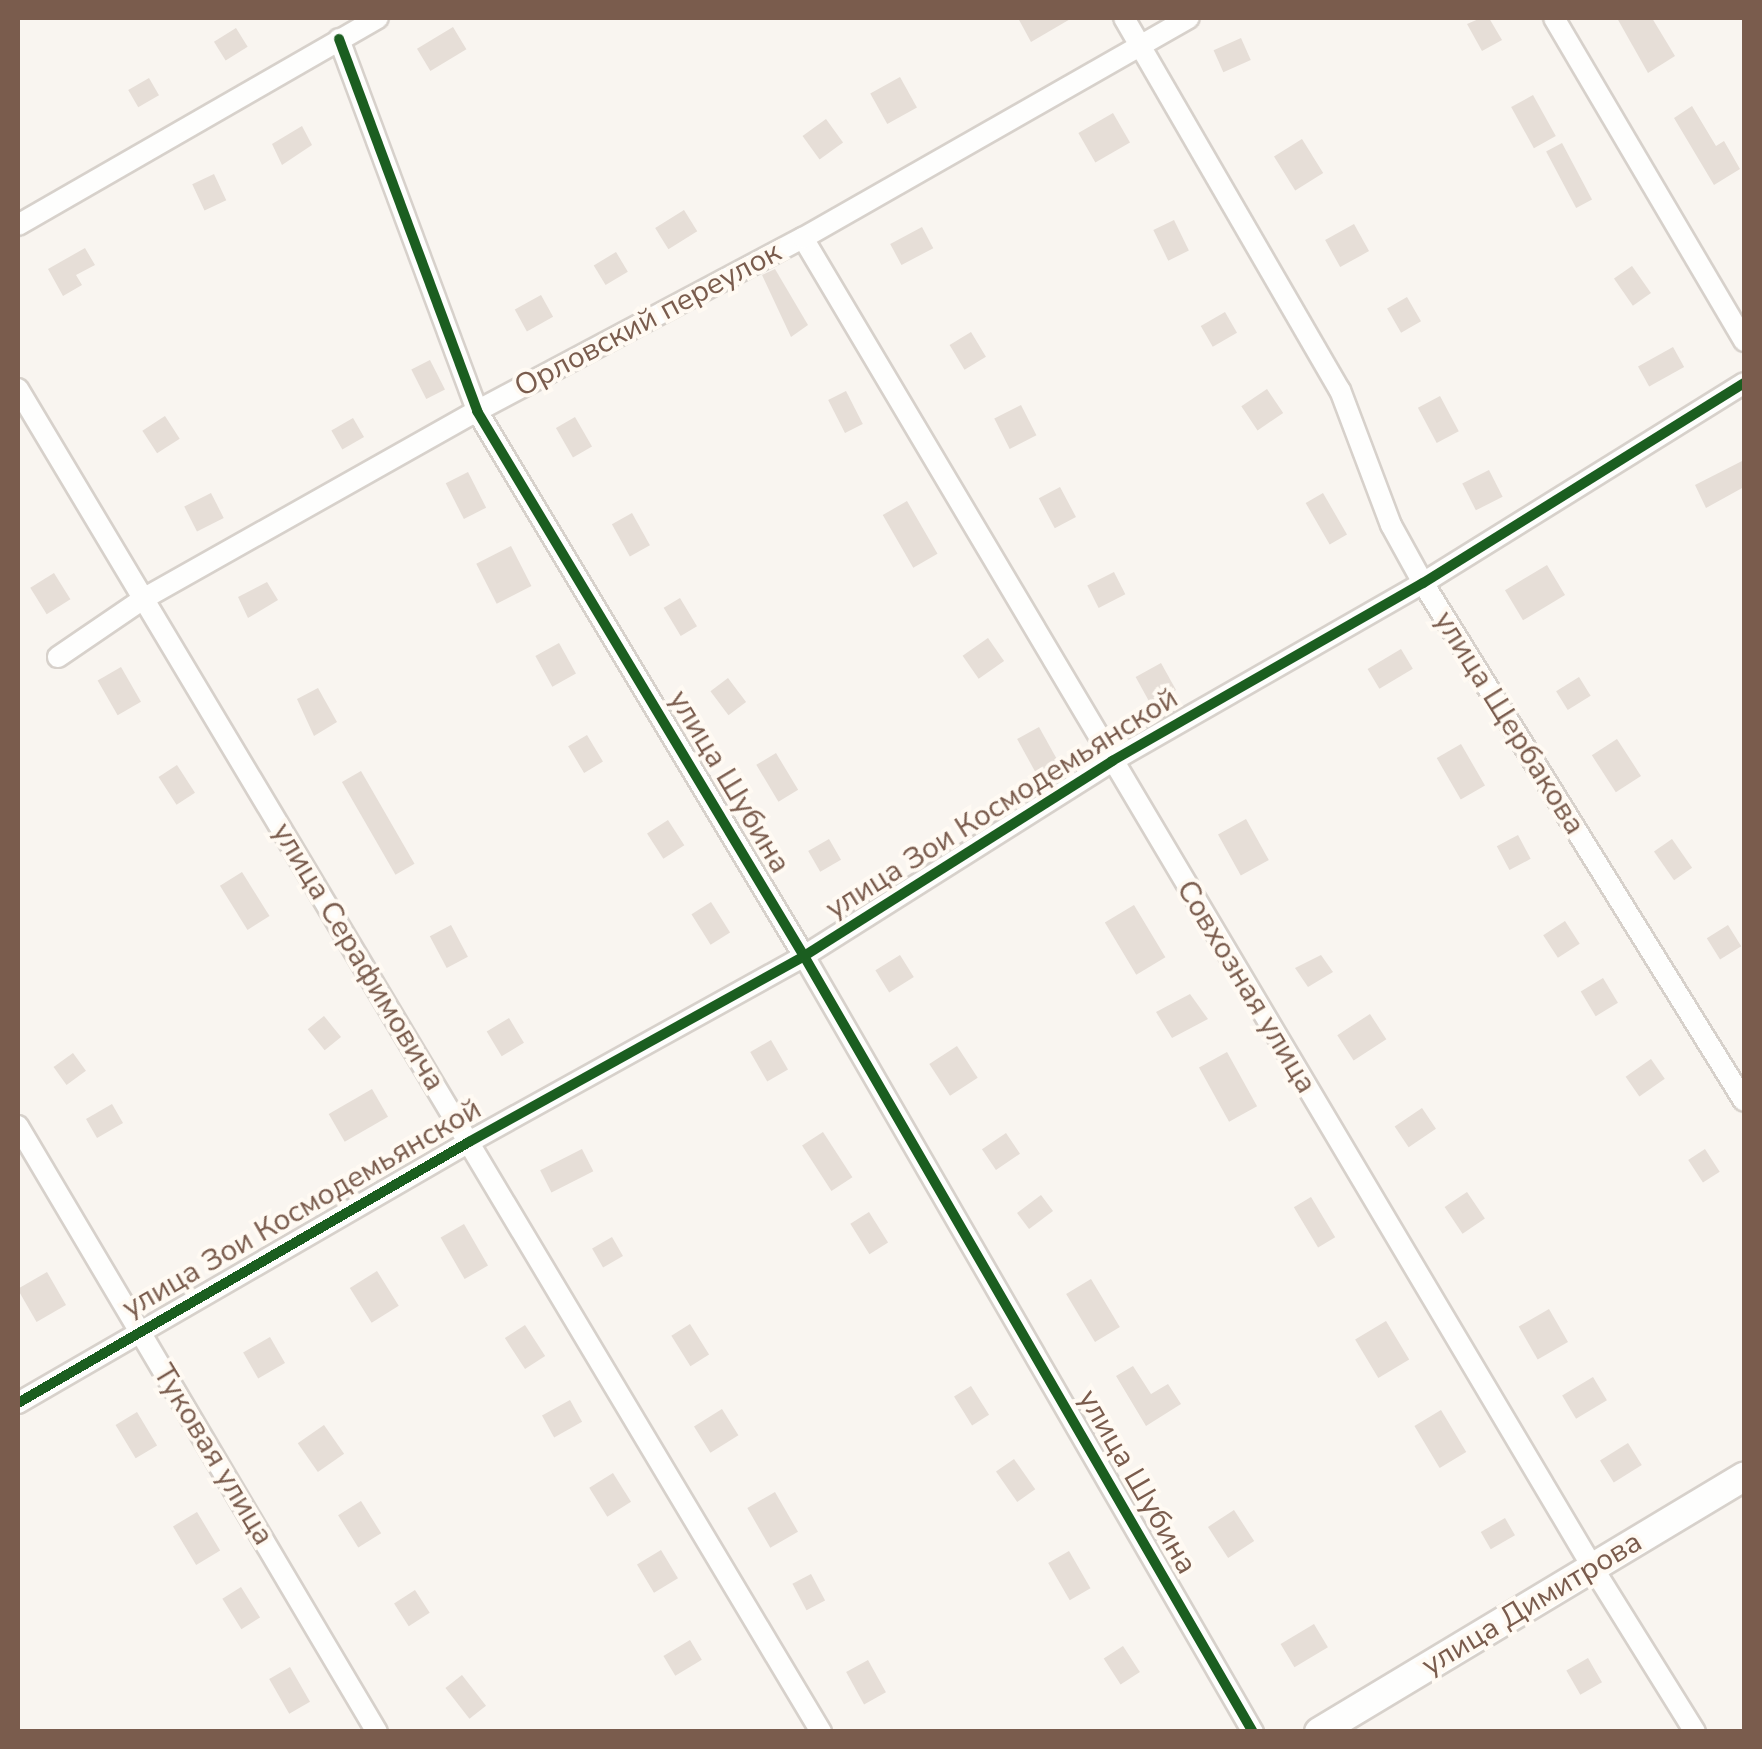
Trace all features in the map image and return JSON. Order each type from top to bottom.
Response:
[{"type":"street","points":[[18,226],[378,18]]},
{"type":"street","name":"улица Щербакова","points":[[1124,18],[1340,390],[1390,525],[1422,582],[1744,1101]]},
{"type":"street","name":"Орловский переулок","points":[[58,657],[143,599],[477,411],[802,238],[1189,18]]},
{"type":"street","points":[[1554,18],[1744,341]]},
{"type":"street","name":"улица Шубина","points":[[338,39],[477,411],[804,956],[1253,1732]]},
{"type":"street","name":"Совхозная улица","points":[[802,238],[1592,1568],[1696,1732]]},
{"type":"street","name":"улица Зои Космодемьянской","points":[[18,1403],[469,1142],[804,956],[1112,761],[1422,582],[1744,384]]},
{"type":"street","name":"улица Серафимовича","points":[[18,390],[821,1732]]},
{"type":"street","name":"Туковая улица","points":[[18,1126],[377,1732]]},
{"type":"street","name":"улица Димитрова","points":[[1318,1732],[1744,1477]]},
{"type":"building","points":[[1018,18],[1072,18],[1031,42]]},
{"type":"building","points":[[1489,18],[1502,40],[1482,51],[1467,24]]},
{"type":"building","points":[[1617,18],[1652,18],[1675,56],[1648,73]]},
{"type":"building","points":[[453,27],[466,49],[430,71],[417,49]]},
{"type":"building","points":[[236,28],[248,47],[226,60],[214,42]]},
{"type":"building","points":[[1241,38],[1251,60],[1223,72],[1214,50]]},
{"type":"building","points":[[900,77],[917,108],[887,124],[870,93]]},
{"type":"building","points":[[149,78],[159,95],[138,107],[128,90]]},
{"type":"building","points":[[1533,95],[1556,136],[1534,148],[1511,107]]},
{"type":"building","points":[[1692,106],[1716,146],[1724,141],[1740,169],[1714,185],[1674,118]]},
{"type":"building","points":[[1113,113],[1130,142],[1095,162],[1078,133]]},
{"type":"building","points":[[826,119],[843,142],[820,160],[803,136]]},
{"type":"building","points":[[302,126],[312,145],[282,165],[272,144]]},
{"type":"building","points":[[1302,139],[1323,173],[1295,190],[1274,156]]},
{"type":"building","points":[[1562,143],[1592,200],[1576,208],[1546,151]]},
{"type":"building","points":[[214,174],[226,200],[205,210],[192,184]]},
{"type":"building","points":[[684,210],[697,231],[668,249],[655,228]]},
{"type":"building","points":[[1174,220],[1189,251],[1168,261],[1153,230]]},
{"type":"building","points":[[1354,224],[1369,251],[1340,267],[1325,240]]},
{"type":"building","points":[[922,227],[933,248],[901,265],[890,244]]},
{"type":"building","points":[[85,248],[95,265],[76,275],[82,285],[63,296],[48,269]]},
{"type":"building","points":[[616,252],[628,272],[606,285],[594,265]]},
{"type":"building","points":[[1632,266],[1651,293],[1633,306],[1614,279]]},
{"type":"building","points":[[775,269],[808,325],[791,337],[762,275]]},
{"type":"building","points":[[541,295],[553,317],[527,331],[515,310]]},
{"type":"building","points":[[1407,297],[1421,321],[1401,333],[1387,308]]},
{"type":"building","points":[[1225,312],[1237,333],[1213,347],[1201,326]]},
{"type":"building","points":[[971,332],[986,357],[965,370],[950,345]]},
{"type":"building","points":[[1673,347],[1684,367],[1649,387],[1638,366]]},
{"type":"building","points":[[430,360],[445,389],[426,399],[411,370]]},
{"type":"building","points":[[1267,389],[1283,413],[1258,430],[1241,406]]},
{"type":"building","points":[[846,391],[863,424],[845,433],[828,400]]},
{"type":"building","points":[[1440,396],[1459,431],[1437,443],[1418,408]]},
{"type":"building","points":[[1021,405],[1036,435],[1010,449],[994,419]]},
{"type":"building","points":[[165,416],[180,439],[157,453],[142,431]]},
{"type":"building","points":[[575,417],[592,446],[573,457],[556,428]]},
{"type":"building","points":[[353,418],[364,437],[342,450],[331,430]]},
{"type":"building","points":[[1744,460],[1744,487],[1706,508],[1695,485]]},
{"type":"building","points":[[1489,470],[1503,497],[1476,510],[1462,484]]},
{"type":"building","points":[[468,472],[486,508],[464,519],[446,483]]},
{"type":"building","points":[[1060,487],[1076,517],[1055,528],[1039,498]]},
{"type":"building","points":[[211,493],[224,518],[197,532],[184,507]]},
{"type":"building","points":[[1323,493],[1347,535],[1330,545],[1306,503]]},
{"type":"building","points":[[907,501],[938,554],[913,568],[883,515]]},
{"type":"building","points":[[632,513],[650,545],[630,557],[612,524]]},
{"type":"building","points":[[511,546],[531,586],[497,604],[476,564]]},
{"type":"building","points":[[1547,565],[1565,595],[1523,620],[1505,590]]},
{"type":"building","points":[[1114,572],[1125,594],[1099,608],[1087,586]]},
{"type":"building","points":[[54,573],[70,599],[47,614],[30,588]]},
{"type":"building","points":[[267,582],[278,600],[248,618],[238,597]]},
{"type":"building","points":[[680,598],[697,626],[681,636],[664,608]]},
{"type":"building","points":[[988,638],[1004,661],[979,679],[963,656]]},
{"type":"building","points":[[559,643],[576,674],[552,687],[535,656]]},
{"type":"building","points":[[1401,649],[1413,669],[1379,689],[1368,669]]},
{"type":"building","points":[[1161,663],[1176,690],[1151,704],[1136,677]]},
{"type":"building","points":[[121,667],[141,702],[118,715],[98,680]]},
{"type":"building","points":[[1579,677],[1591,696],[1568,710],[1556,691]]},
{"type":"building","points":[[728,678],[746,702],[728,715],[710,691]]},
{"type":"building","points":[[318,688],[337,722],[314,736],[297,699]]},
{"type":"building","points":[[1039,727],[1059,763],[1037,775],[1017,739]]},
{"type":"building","points":[[587,735],[603,762],[584,773],[568,746]]},
{"type":"building","points":[[1617,739],[1641,776],[1616,792],[1592,755]]},
{"type":"building","points":[[1461,744],[1485,786],[1461,800],[1437,758]]},
{"type":"building","points":[[776,753],[798,790],[778,802],[756,765]]},
{"type":"building","points":[[177,765],[195,793],[177,805],[159,777]]},
{"type":"building","points":[[361,771],[415,864],[395,875],[342,782]]},
{"type":"building","points":[[1246,819],[1269,860],[1241,876],[1218,835]]},
{"type":"building","points":[[668,820],[684,845],[663,859],[647,834]]},
{"type":"building","points":[[1518,835],[1531,859],[1509,870],[1497,846]]},
{"type":"building","points":[[829,839],[841,860],[820,872],[808,851]]},
{"type":"building","points":[[1672,839],[1692,868],[1674,880],[1654,852]]},
{"type":"building","points":[[242,872],[270,916],[248,930],[220,886]]},
{"type":"building","points":[[711,902],[730,933],[711,945],[691,914]]},
{"type":"building","points":[[1134,905],[1165,957],[1136,975],[1105,923]]},
{"type":"building","points":[[1565,921],[1580,944],[1558,958],[1543,935]]},
{"type":"building","points":[[451,925],[468,957],[447,968],[430,936]]},
{"type":"building","points":[[1728,925],[1741,946],[1720,959],[1707,938]]},
{"type":"building","points":[[900,955],[914,977],[889,992],[875,970]]},
{"type":"building","points":[[1321,955],[1333,972],[1308,987],[1295,968]]},
{"type":"building","points":[[1603,978],[1618,1003],[1596,1016],[1581,991]]},
{"type":"building","points":[[1190,994],[1208,1019],[1172,1038],[1156,1012]]},
{"type":"building","points":[[1370,1014],[1386,1039],[1354,1060],[1337,1035]]},
{"type":"building","points":[[324,1016],[341,1037],[325,1050],[308,1029]]},
{"type":"building","points":[[509,1018],[524,1043],[502,1056],[487,1031]]},
{"type":"building","points":[[771,1040],[788,1069],[767,1081],[750,1052]]},
{"type":"building","points":[[957,1046],[978,1078],[950,1096],[929,1064]]},
{"type":"building","points":[[1227,1052],[1257,1106],[1229,1122],[1199,1068]]},
{"type":"building","points":[[73,1053],[86,1071],[67,1085],[54,1067]]},
{"type":"building","points":[[1651,1059],[1665,1079],[1639,1096],[1626,1077]]},
{"type":"building","points":[[372,1089],[388,1117],[345,1142],[329,1114]]},
{"type":"building","points":[[112,1104],[123,1123],[97,1138],[86,1119]]},
{"type":"building","points":[[1422,1108],[1436,1129],[1409,1147],[1395,1126]]},
{"type":"building","points":[[823,1132],[852,1177],[831,1191],[802,1146]]},
{"type":"building","points":[[1006,1133],[1020,1154],[996,1170],[982,1149]]},
{"type":"building","points":[[582,1149],[593,1171],[551,1193],[540,1170]]},
{"type":"building","points":[[1705,1149],[1720,1172],[1703,1183],[1688,1160]]},
{"type":"building","points":[[1467,1192],[1485,1219],[1463,1234],[1445,1207]]},
{"type":"building","points":[[1041,1195],[1053,1211],[1029,1229],[1017,1213]]},
{"type":"building","points":[[1311,1197],[1335,1237],[1318,1248],[1294,1207]]},
{"type":"building","points":[[869,1212],[888,1243],[869,1254],[850,1224]]},
{"type":"building","points":[[464,1224],[488,1266],[465,1279],[441,1238]]},
{"type":"building","points":[[612,1237],[623,1256],[603,1268],[592,1248]]},
{"type":"building","points":[[377,1271],[399,1306],[372,1323],[350,1288]]},
{"type":"building","points":[[47,1272],[66,1305],[37,1322],[18,1289]]},
{"type":"building","points":[[1091,1279],[1120,1327],[1095,1342],[1066,1294]]},
{"type":"building","points":[[1549,1309],[1568,1342],[1538,1359],[1519,1326]]},
{"type":"building","points":[[1386,1321],[1409,1360],[1378,1378],[1355,1340]]},
{"type":"building","points":[[690,1324],[709,1355],[690,1366],[671,1336]]},
{"type":"building","points":[[525,1325],[545,1356],[525,1369],[505,1338]]},
{"type":"building","points":[[270,1337],[285,1363],[258,1378],[243,1352]]},
{"type":"building","points":[[1133,1366],[1151,1394],[1168,1384],[1181,1404],[1146,1426],[1116,1376]]},
{"type":"building","points":[[1593,1377],[1607,1400],[1576,1419],[1562,1396]]},
{"type":"building","points":[[971,1386],[989,1415],[972,1425],[954,1397]]},
{"type":"building","points":[[570,1400],[582,1422],[554,1437],[542,1416]]},
{"type":"building","points":[[722,1409],[738,1435],[710,1453],[694,1426]]},
{"type":"building","points":[[1441,1410],[1466,1452],[1440,1468],[1414,1426]]},
{"type":"building","points":[[137,1412],[157,1445],[136,1458],[116,1425]]},
{"type":"building","points":[[324,1425],[344,1454],[318,1472],[298,1443]]},
{"type":"building","points":[[1628,1443],[1642,1465],[1614,1483],[1600,1460]]},
{"type":"building","points":[[1014,1459],[1035,1489],[1017,1502],[996,1472]]},
{"type":"building","points":[[613,1473],[631,1502],[607,1517],[589,1488]]},
{"type":"building","points":[[775,1492],[798,1532],[770,1548],[747,1508]]},
{"type":"building","points":[[361,1501],[381,1533],[358,1548],[338,1515]]},
{"type":"building","points":[[1234,1510],[1254,1541],[1228,1558],[1208,1527]]},
{"type":"building","points":[[197,1512],[220,1551],[196,1565],[173,1526]]},
{"type":"building","points":[[1505,1518],[1515,1535],[1491,1549],[1481,1532]]},
{"type":"building","points":[[661,1550],[678,1578],[654,1593],[637,1564]]},
{"type":"building","points":[[1069,1551],[1090,1588],[1070,1600],[1048,1563]]},
{"type":"building","points":[[811,1574],[825,1600],[807,1610],[792,1584]]},
{"type":"building","points":[[241,1587],[260,1618],[241,1629],[222,1599]]},
{"type":"building","points":[[415,1590],[430,1613],[409,1626],[394,1604]]},
{"type":"building","points":[[1314,1624],[1328,1647],[1294,1667],[1281,1644]]},
{"type":"building","points":[[690,1640],[702,1660],[675,1676],[663,1656]]},
{"type":"building","points":[[1123,1646],[1140,1672],[1121,1685],[1104,1659]]},
{"type":"building","points":[[1588,1658],[1602,1682],[1580,1695],[1566,1671]]},
{"type":"building","points":[[868,1660],[886,1692],[864,1704],[846,1672]]},
{"type":"building","points":[[290,1667],[310,1702],[289,1714],[269,1679]]},
{"type":"building","points":[[462,1675],[486,1706],[469,1719],[445,1688]]},
{"type":"cycle path","points":[[339,39],[477,411],[804,956],[1253,1732]]},
{"type":"cycle path","points":[[18,1403],[469,1142],[804,956],[1112,761],[1423,583],[1744,383]]}]
